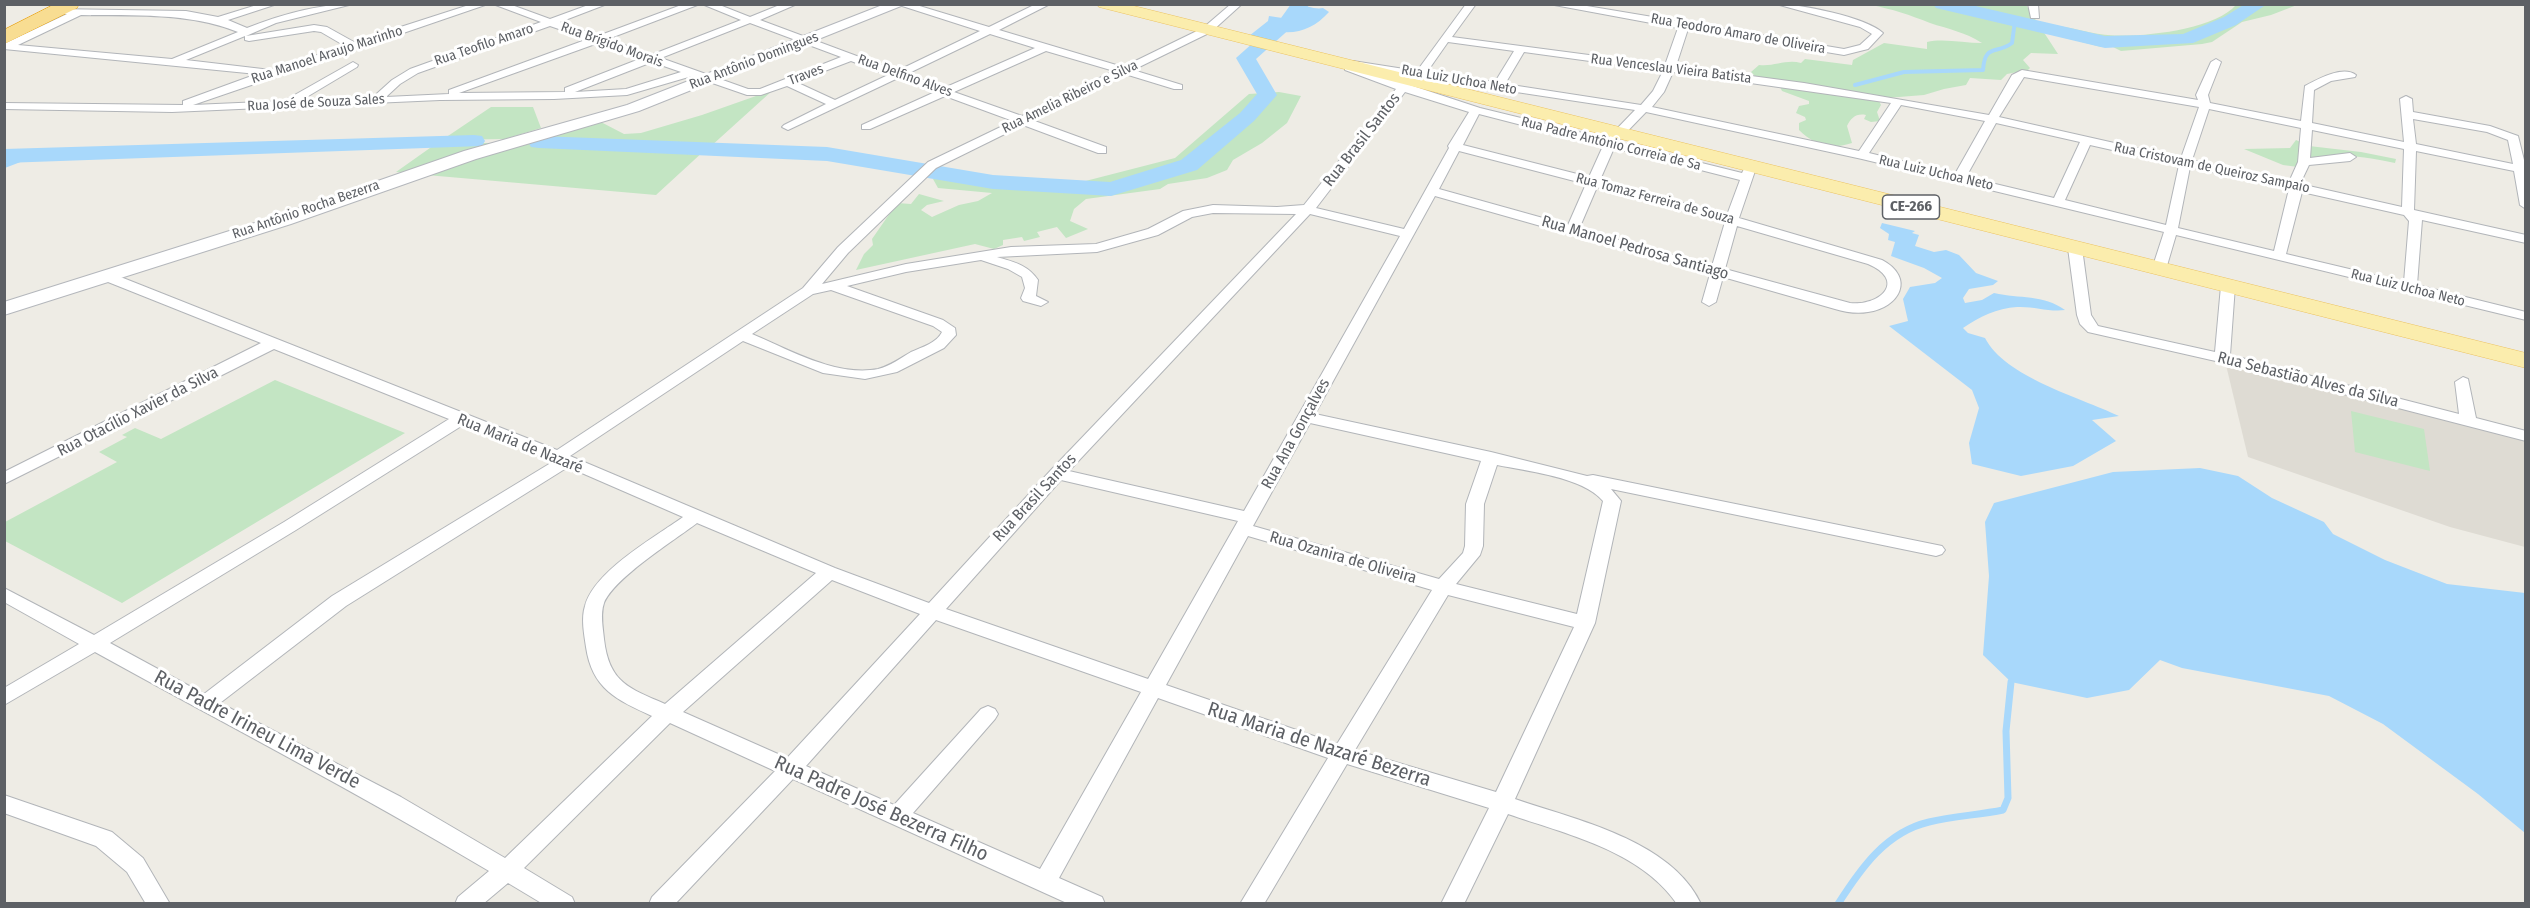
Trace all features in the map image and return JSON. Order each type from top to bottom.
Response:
[{"type":"highway","points":[[7,39],[69,9]]},
{"type":"main road","name":"CE-266","points":[[1105,4],[1295,54],[1340,63],[1614,138],[1749,172],[2075,248],[2526,361]]},
{"type":"street","points":[[218,20],[272,4]]},
{"type":"street","points":[[302,4],[313,12]]},
{"type":"street","points":[[173,62],[246,31],[289,16],[348,4]]},
{"type":"street","name":"Rua Manoel Araujo Marinho","points":[[172,109],[271,73],[483,4]]},
{"type":"street","name":"Rua Brígido Morais","points":[[498,4],[747,92],[761,92]]},
{"type":"street","name":"Rua Teofilo Amaro","points":[[375,101],[396,82],[414,71],[602,4]]},
{"type":"street","points":[[440,97],[695,4]]},
{"type":"street","name":"Rua Delfino Alves","points":[[707,4],[945,90],[1102,150]]},
{"type":"street","points":[[554,96],[792,4]]},
{"type":"street","points":[[900,4],[1178,87]]},
{"type":"street","name":"Rua Antônio Domingues","points":[[608,116],[710,79],[900,4]]},
{"type":"street","points":[[788,127],[1046,4]]},
{"type":"street","name":"Rua Amelia Ribeiro e Silva","points":[[808,291],[843,250],[932,165],[1207,30],[1237,4]]},
{"type":"street","points":[[1420,74],[1471,4]]},
{"type":"street","name":"Rua Teodoro Amaro de Oliveira","points":[[1554,4],[1655,16],[1683,25],[1851,53],[1868,45],[1878,34],[1878,31],[1864,25],[1781,4]]},
{"type":"street","points":[[2032,4],[2035,16]]},
{"type":"street","points":[[69,9],[186,14],[218,20],[246,31]]},
{"type":"street","points":[[1572,230],[1614,138],[1642,108],[1652,101],[1659,91],[1683,25]]},
{"type":"street","points":[[221,42],[314,28],[322,29],[355,47]]},
{"type":"street","points":[[7,39],[271,73]]},
{"type":"street","name":"Rua Venceslau Vieira Batista","points":[[1445,39],[1804,86],[1898,101]]},
{"type":"street","points":[[866,127],[1043,48]]},
{"type":"street","points":[[1498,87],[1520,50]]},
{"type":"street","name":"Traves","points":[[761,92],[851,57]]},
{"type":"street","points":[[2159,269],[2171,231],[2185,163],[2205,105],[2202,95],[2216,62]]},
{"type":"street","points":[[1340,63],[1402,88],[1476,110]]},
{"type":"street","name":"Rua Luiz Uchoa Neto","points":[[1340,63],[1370,65],[1642,108],[1862,155],[2526,316]]},
{"type":"street","points":[[285,105],[353,65]]},
{"type":"street","name":"Rua José de Souza Sales","points":[[4,106],[172,109],[440,97],[554,96],[627,92],[691,73]]},
{"type":"street","points":[[1959,178],[2018,74],[2039,74],[2205,105],[2520,169]]},
{"type":"street","points":[[2279,256],[2296,191],[2293,186],[2304,162],[2309,88],[2328,78],[2351,75]]},
{"type":"street","points":[[787,82],[835,104]]},
{"type":"street","name":"Rua Brasil Santos","points":[[660,903],[790,769],[1057,474],[1306,209],[1402,88]]},
{"type":"street","points":[[627,92],[643,104]]},
{"type":"street","points":[[2406,99],[2410,146],[2408,212],[2416,219],[2410,288]]},
{"type":"street","points":[[1862,155],[1898,101]]},
{"type":"street","name":"Rua Cristovam de Queiroz Sampaio","points":[[1898,101],[1992,119],[2526,239]]},
{"type":"street","name":"Rua Padre Antônio Correia de Sa","points":[[1476,110],[1614,138]]},
{"type":"street","name":"Rua Ana Gonçalves","points":[[1045,882],[1476,110]]},
{"type":"street","points":[[2407,114],[2495,130],[2511,136],[2516,141],[2526,205]]},
{"type":"street","name":"Rua Antônio Rocha Bezerra","points":[[4,309],[108,277],[470,154],[554,129],[608,116]]},
{"type":"street","points":[[2058,202],[2086,141]]},
{"type":"street","name":"Rua Tomaz Ferreira de Souza","points":[[1454,146],[1595,182],[1855,255],[1889,270],[1895,280],[1889,297],[1877,305],[1861,308],[1840,306]]},
{"type":"street","points":[[2304,162],[2350,157]]},
{"type":"street","points":[[1709,303],[1732,220],[1749,172]]},
{"type":"street","name":"Rua Manoel Pedrosa Santiago","points":[[1431,191],[1840,306]]},
{"type":"street","points":[[206,703],[339,601],[562,459],[808,291],[906,268],[977,257],[1011,252],[1098,248],[1153,232],[1188,214],[1208,209],[1277,211],[1306,209],[1408,234]]},
{"type":"street","name":"Rua Sebastião Alves da Silva","points":[[2075,248],[2084,315],[2090,328],[2222,358],[2526,436]]},
{"type":"street","points":[[977,257],[1021,268],[1031,280],[1032,291],[1028,298],[1041,302]]},
{"type":"street","name":"Rua Maria de Nazaré","points":[[108,277],[459,420],[562,459],[829,572],[932,611]]},
{"type":"street","points":[[741,335],[834,371],[868,375],[884,372],[941,343],[949,336],[947,327],[938,323],[833,286]]},
{"type":"street","points":[[2222,358],[2228,286]]},
{"type":"street","name":"Rua Otacílio Xavier da Silva","points":[[4,479],[271,344]]},
{"type":"street","points":[[2463,382],[2468,420]]},
{"type":"street","points":[[1306,417],[1557,473],[1936,550]]},
{"type":"street","points":[[4,698],[93,642],[290,526],[459,420]]},
{"type":"street","points":[[1251,903],[1443,587],[1471,555],[1474,546],[1475,504],[1491,457]]},
{"type":"street","points":[[1452,903],[1502,802],[1585,623],[1612,501],[1608,494],[1594,486],[1557,473]]},
{"type":"street","name":"Rua Ozanira de Oliveira","points":[[1057,474],[1246,524],[1443,587],[1585,623]]},
{"type":"street","name":"Rua Padre José Bezerra Filho","points":[[695,516],[616,577],[597,598],[592,614],[597,657],[605,679],[626,695],[1094,903]]},
{"type":"street","points":[[466,903],[507,870],[668,713],[829,572]]},
{"type":"street","name":"Rua Padre Irineu Lima Verde","points":[[4,594],[393,803],[564,903]]},
{"type":"street","name":"Rua Maria de Nazaré Bezerra","points":[[932,611],[1340,754],[1502,802],[1608,840],[1638,855],[1676,884],[1690,903]]},
{"type":"street","points":[[898,815],[988,714]]},
{"type":"street","points":[[4,804],[104,839],[135,865],[159,903]]},
{"type":"shaded area","points":[[2226,365],[2525,440],[2525,547],[2450,527],[2248,457]]},
{"type":"green space","points":[[1871,5],[2026,5],[2058,54],[2031,53],[2023,60],[2030,68],[2028,70],[2007,74],[2001,80],[1970,78],[1966,85],[1924,95],[1886,98],[1757,78],[1751,72],[1759,65],[1801,63],[1805,59],[1852,65],[1853,60],[1884,43],[1927,49],[1927,42],[1933,41],[1982,43],[1956,31],[1901,12]]},
{"type":"green space","points":[[2236,5],[2297,5],[2271,15],[2242,22],[2212,42],[2121,51],[2113,47],[2101,47],[2055,35],[2057,33],[2043,25],[2108,35],[2138,35],[2176,30],[2211,21]]},
{"type":"green space","points":[[1780,87],[1878,99],[1881,105],[1877,112],[1880,121],[1871,122],[1864,119],[1866,115],[1857,115],[1847,126],[1852,143],[1830,146],[1817,143],[1799,130],[1799,123],[1806,120],[1805,117],[1796,113],[1799,106],[1809,104],[1809,101],[1782,91]]},
{"type":"green space","points":[[773,90],[710,147],[521,140],[597,120],[624,134],[641,133]]},
{"type":"green space","points":[[1279,92],[1301,96],[1287,123],[1262,143],[1233,160],[1227,170],[1207,178],[1168,184],[1160,189],[1086,199],[1074,209],[1070,221],[1088,229],[1066,238],[1057,227],[1037,232],[1040,237],[1024,241],[1022,237],[1003,240],[1003,245],[994,249],[975,244],[856,270],[864,254],[873,245],[872,239],[897,203],[911,204],[919,194],[944,201],[927,205],[921,210],[932,217],[959,205],[978,201],[992,193],[938,188],[933,179],[966,174],[1066,186],[1175,158],[1249,94]]},
{"type":"green space","points":[[491,107],[533,107],[541,128],[505,139],[442,140]]},
{"type":"green space","points":[[2296,140],[2309,146],[2396,159],[2395,163],[2349,156],[2302,158],[2298,167],[2283,165],[2244,149],[2290,148]]},
{"type":"green space","points":[[512,142],[705,150],[656,195],[415,174]]},
{"type":"green space","points":[[437,143],[496,143],[407,173],[396,172]]},
{"type":"green space","points":[[275,380],[405,433],[122,603],[5,541],[5,522],[117,462],[99,452],[127,437],[122,435],[135,428],[161,439]]},
{"type":"green space","points":[[2351,411],[2424,429],[2430,471],[2355,452]]},
{"type":"water","points":[[1296,5],[1323,8],[1329,12],[1316,23],[1302,30],[1286,32],[1269,29],[1264,38],[1249,36],[1268,21],[1269,16],[1289,19]]},
{"type":"water","points":[[1882,223],[1915,231],[1912,233],[1919,235],[1915,246],[1934,252],[1946,250],[1959,255],[1976,273],[1998,281],[1993,285],[1969,289],[1963,298],[1965,303],[1982,300],[1994,293],[2040,299],[2065,310],[2023,307],[2002,309],[1975,320],[1963,328],[1968,333],[1985,338],[1995,352],[2026,375],[2044,385],[2119,416],[2092,420],[2116,441],[2073,466],[2021,476],[1972,464],[1969,443],[1979,408],[1972,390],[1889,326],[1908,321],[1903,299],[1910,287],[1935,283],[1942,278],[1924,268],[1891,256],[1895,242],[1888,240],[1889,234],[1880,228]]},
{"type":"water","points":[[2200,468],[2238,476],[2272,498],[2324,522],[2333,534],[2385,560],[2447,584],[2525,593],[2525,833],[2478,794],[2383,724],[2329,696],[2182,668],[2160,660],[2129,690],[2087,698],[2011,682],[1983,655],[1989,576],[1985,522],[1994,503],[2113,472]]},
{"type":"waterway","points":[[539,142],[827,154],[993,182],[1111,189],[1189,165],[1247,117],[1267,95],[1246,58],[1287,22],[1301,4]]},
{"type":"waterway","points":[[1942,4],[2105,42],[2186,39],[2230,21],[2258,4]]},
{"type":"waterway","points":[[1855,85],[1904,72],[1983,70],[1986,56],[1989,53],[2012,43],[2015,21]]},
{"type":"waterway","points":[[4,156],[474,141]]},
{"type":"waterway","points":[[21,159],[32,155]]},
{"type":"waterway","points":[[4,166],[25,158]]},
{"type":"waterway","points":[[1838,904],[1876,853],[1900,834],[1929,822],[2003,810],[2008,798],[2006,731],[2011,682]]}]
